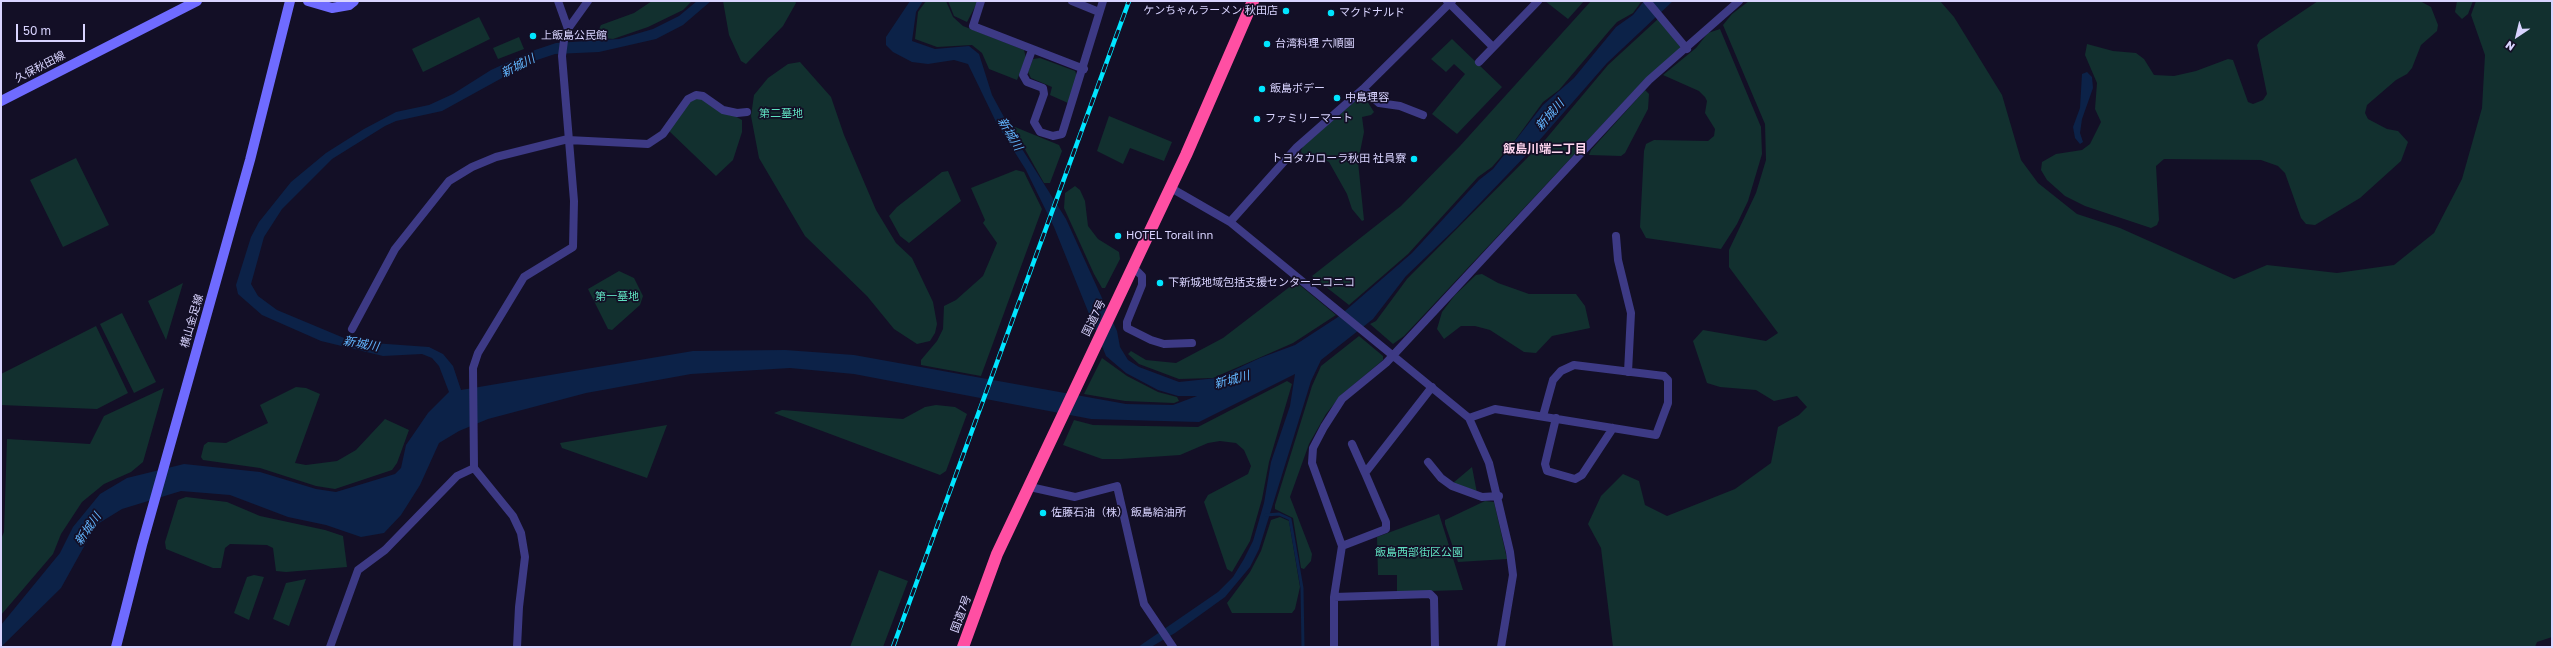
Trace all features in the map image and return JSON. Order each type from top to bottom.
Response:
[{"type":"highway","name":"国道7号","points":[[963,647],[997,554],[1171,188],[1253,1]]},
{"type":"street","name":"久保秋田線","points":[[1,101],[197,1]]},
{"type":"street","name":"横山金足線","points":[[116,647],[168,449],[250,160],[290,1]]},
{"type":"street","points":[[308,1],[332,8],[350,5],[354,1]]},
{"type":"street","points":[[517,647],[519,606],[525,557],[521,533],[502,500],[483,482],[474,468],[473,368],[478,353],[524,277],[573,247],[574,201],[562,56],[566,31],[558,1]]},
{"type":"street","points":[[566,31],[588,1]]},
{"type":"street","points":[[981,1],[973,26],[1084,69]]},
{"type":"street","points":[[1072,1],[1099,12]]},
{"type":"street","points":[[1032,50],[1023,75],[1027,82],[1043,88],[1044,94],[1034,122],[1040,132],[1053,136],[1062,134],[1084,69],[1103,1]]},
{"type":"street","points":[[1479,62],[1538,1]]},
{"type":"street","points":[[1646,1],[1684,46]]},
{"type":"street","points":[[1342,647],[1334,647],[1334,597],[1342,546],[1312,463],[1313,448],[1342,399],[1386,363],[1649,80],[1684,46],[1739,1]]},
{"type":"street","points":[[1230,222],[1297,148],[1363,89],[1450,2],[1494,47]]},
{"type":"street","points":[[1363,89],[1379,103],[1400,106],[1423,115]]},
{"type":"street","points":[[352,329],[395,249],[449,181],[472,167],[496,157],[568,139],[648,144],[662,134],[688,99],[696,95],[703,96],[723,110],[737,113],[747,112]]},
{"type":"street","points":[[1171,188],[1230,222],[1469,418],[1489,463],[1499,496],[1513,575],[1501,647]]},
{"type":"street","points":[[1616,236],[1618,260],[1631,313],[1628,372]]},
{"type":"street","points":[[1133,267],[1142,276],[1142,285],[1127,322],[1127,328],[1151,340],[1164,344],[1192,343]]},
{"type":"street","points":[[1469,418],[1495,409],[1656,435],[1668,404],[1668,380],[1664,376],[1574,365],[1561,371],[1548,390],[1543,416]]},
{"type":"street","points":[[1365,473],[1432,387]]},
{"type":"street","points":[[1556,418],[1545,464],[1547,471],[1576,479],[1582,475],[1613,428]]},
{"type":"street","points":[[1342,546],[1386,529],[1386,522],[1352,444]]},
{"type":"street","points":[[1428,462],[1441,478],[1452,486],[1482,497],[1499,496]]},
{"type":"street","points":[[330,647],[358,570],[385,550],[457,476],[474,468]]},
{"type":"street","points":[[1030,487],[1075,497],[1117,486],[1144,604],[1173,647]]},
{"type":"street","points":[[1334,597],[1430,594],[1434,598],[1435,647]]},
{"type":"green space","points":[[652,1],[692,1],[683,10],[648,27],[613,39],[603,38],[599,35],[598,31],[601,25],[634,13]]},
{"type":"green space","points":[[723,1],[795,1],[796,3],[783,26],[746,64],[741,61],[729,35]]},
{"type":"green space","points":[[926,1],[946,1],[953,17],[963,26],[1024,50],[1026,58],[1017,80],[989,69],[982,53],[972,45],[937,47],[915,39],[918,12]]},
{"type":"green space","points":[[948,1],[978,1],[967,22],[954,16]]},
{"type":"green space","points":[[1545,1],[1584,1],[1568,19]]},
{"type":"green space","points":[[1591,1],[1641,2],[1633,13],[1617,22],[1559,90],[1543,102],[1513,143],[1492,167],[1478,177],[1408,254],[1349,305],[1312,276],[1401,206],[1460,146]]},
{"type":"green space","points":[[1749,1],[1940,1],[1954,17],[2002,95],[2021,160],[2038,183],[2077,214],[2120,228],[2234,279],[2267,265],[2337,273],[2394,265],[2434,233],[2462,179],[2482,108],[2485,55],[2471,15],[2476,1],[2552,1],[2552,637],[2537,642],[2535,647],[1613,647],[1601,548],[1588,524],[1601,496],[1623,474],[1639,481],[1645,505],[1667,516],[1735,489],[1771,463],[1778,427],[1799,415],[1807,407],[1797,396],[1774,401],[1756,390],[1720,387],[1707,383],[1693,341],[1703,330],[1766,341],[1778,333],[1729,267],[1729,250],[1756,193],[1766,160],[1765,124],[1723,25],[1732,14]]},
{"type":"green space","points":[[2318,1],[2420,1],[2431,7],[2438,25],[2437,31],[2421,45],[2412,68],[2407,74],[2396,80],[2367,105],[2365,113],[2368,119],[2387,129],[2398,131],[2408,142],[2401,161],[2360,198],[2315,225],[2306,224],[2301,218],[2285,173],[2278,166],[2261,160],[2164,159],[2156,166],[2159,220],[2157,225],[2151,228],[2085,206],[2065,196],[2047,180],[2041,170],[2042,162],[2056,154],[2082,150],[2090,144],[2101,122],[2095,109],[2097,83],[2085,55],[2087,44],[2113,51],[2136,53],[2144,59],[2154,75],[2174,76],[2196,71],[2228,59],[2233,60],[2248,102],[2253,104],[2263,100],[2267,94],[2257,45],[2260,40]]},
{"type":"green space","points":[[2457,1],[2473,1],[2468,14],[2462,19],[2455,12]]},
{"type":"green space","points":[[479,17],[490,39],[423,72],[412,49]]},
{"type":"green space","points":[[1658,19],[1682,49],[1645,79],[1404,336],[1393,344],[1370,324],[1376,321],[1407,279],[1545,140],[1608,65]]},
{"type":"green space","points":[[1720,29],[1761,127],[1762,154],[1748,201],[1737,224],[1721,249],[1646,238],[1640,227],[1644,151],[1646,144],[1654,140],[1708,141],[1714,136],[1715,129],[1705,113],[1707,101],[1705,97],[1699,91],[1663,75],[1696,48],[1708,33]]},
{"type":"green space","points":[[519,37],[524,49],[498,59],[493,48]]},
{"type":"green space","points":[[1452,39],[1502,87],[1457,134],[1432,114],[1465,74],[1454,64],[1446,72],[1431,59]]},
{"type":"green space","points":[[1040,58],[1075,71],[1077,76],[1068,103],[1050,95],[1052,87],[1031,78],[1028,72],[1033,59]]},
{"type":"green space","name":"第二墓地","points":[[800,62],[831,97],[844,135],[876,210],[896,243],[912,258],[933,302],[937,324],[935,333],[930,341],[917,344],[894,329],[867,296],[805,236],[759,158],[751,116],[754,95],[768,78],[788,64]]},
{"type":"green space","points":[[1645,90],[1649,94],[1648,109],[1625,153],[1621,156],[1589,155],[1591,150]]},
{"type":"green space","points":[[698,96],[742,120],[742,132],[733,160],[716,176],[668,130],[689,101]]},
{"type":"green space","points":[[1359,98],[1367,101],[1374,112],[1371,115],[1362,117],[1364,132],[1358,162],[1364,220],[1362,221],[1352,209],[1347,194],[1329,162],[1317,156],[1302,154],[1301,151],[1303,146]]},
{"type":"green space","points":[[1109,116],[1172,142],[1164,161],[1130,148],[1123,164],[1097,151]]},
{"type":"green space","points":[[1015,127],[1059,145],[1062,151],[1050,183],[1044,183],[1013,128]]},
{"type":"green space","points":[[76,158],[109,225],[63,247],[30,180]]},
{"type":"green space","points":[[1016,170],[1024,172],[1042,209],[981,376],[921,365],[921,360],[937,341],[943,329],[944,306],[956,300],[983,276],[997,243],[983,223],[985,220],[971,188]]},
{"type":"green space","points":[[948,171],[961,201],[909,243],[900,236],[889,216],[897,207],[942,172]]},
{"type":"green space","points":[[1075,186],[1080,190],[1085,201],[1088,226],[1098,239],[1119,252],[1120,259],[1105,288],[1102,288],[1094,274],[1064,208],[1065,193]]},
{"type":"green space","name":"第一墓地","points":[[619,271],[634,278],[643,296],[640,305],[612,330],[608,329],[588,289]]},
{"type":"green space","points":[[1482,274],[1498,283],[1529,294],[1576,294],[1585,306],[1590,328],[1552,336],[1536,353],[1524,352],[1490,330],[1475,326],[1461,326],[1444,339],[1437,329],[1442,312],[1455,295],[1476,275]]},
{"type":"green space","points":[[1296,282],[1336,315],[1293,343],[1213,378],[1179,379],[1139,364],[1128,354],[1131,351],[1146,360],[1176,363],[1223,338]]},
{"type":"green space","points":[[183,283],[166,340],[148,301]]},
{"type":"green space","points":[[122,313],[156,382],[134,393],[100,324]]},
{"type":"green space","points":[[96,326],[128,393],[97,409],[1,405],[1,374]]},
{"type":"green space","points":[[1359,336],[1383,356],[1383,360],[1341,395],[1326,414],[1309,444],[1290,497],[1312,554],[1311,561],[1304,569],[1301,568],[1293,518],[1275,509],[1275,505],[1312,386],[1321,366]]},
{"type":"green space","points":[[1102,358],[1127,376],[1158,392],[1177,397],[1179,401],[1174,403],[1125,401],[1084,394]]},
{"type":"green space","points":[[1287,381],[1292,384],[1269,462],[1262,499],[1250,541],[1232,572],[1227,569],[1204,502],[1208,495],[1248,474],[1251,466],[1244,450],[1236,443],[1220,441],[1208,443],[1180,455],[1121,459],[1102,459],[1063,445],[1074,420],[1093,425],[1198,427]]},
{"type":"green space","points":[[296,387],[306,388],[320,394],[295,463],[306,465],[337,461],[356,450],[385,419],[409,430],[397,463],[392,470],[335,489],[316,486],[260,468],[203,460],[201,457],[204,445],[208,442],[226,443],[268,423],[260,405]]},
{"type":"green space","points":[[164,388],[143,462],[131,472],[104,484],[82,502],[61,534],[53,554],[1,615],[1,539],[4,532],[7,439],[90,444],[104,416]]},
{"type":"green space","points":[[936,405],[955,407],[967,414],[946,471],[940,475],[774,413],[782,410],[903,419],[925,407]]},
{"type":"green space","points":[[667,425],[647,478],[562,448],[560,443]]},
{"type":"green space","points":[[1472,467],[1477,493],[1453,483]]},
{"type":"green space","points":[[186,497],[227,502],[260,516],[325,530],[343,536],[347,567],[286,572],[276,571],[273,548],[267,545],[230,544],[225,548],[221,568],[213,568],[166,549],[165,542],[178,500]]},
{"type":"green space","points":[[1485,501],[1494,502],[1507,559],[1458,562],[1445,520]]},
{"type":"green space","name":"飯島西部街区公園","points":[[1439,514],[1463,590],[1397,592],[1397,575],[1378,575],[1377,537]]},
{"type":"green space","points":[[1280,517],[1289,521],[1300,587],[1295,609],[1292,613],[1232,613],[1227,603],[1250,572],[1261,551],[1271,520]]},
{"type":"green space","points":[[879,570],[908,581],[883,647],[850,647]]},
{"type":"green space","points":[[254,575],[264,577],[249,620],[234,613],[247,577]]},
{"type":"green space","points":[[306,579],[289,626],[273,619],[286,583]]},
{"type":"water","name":"新城川","points":[[697,1],[711,1],[683,25],[656,39],[599,52],[555,54],[531,62],[442,111],[396,121],[385,126],[332,159],[282,209],[264,237],[251,284],[258,296],[277,310],[344,338],[373,343],[429,347],[443,354],[453,366],[461,390],[693,351],[785,350],[854,355],[1126,404],[1173,405],[1197,396],[1178,396],[1158,390],[1126,373],[1106,356],[1054,227],[1026,170],[997,124],[968,64],[954,60],[928,64],[912,62],[893,52],[886,45],[886,37],[910,1],[923,1],[916,12],[912,41],[935,49],[969,46],[979,54],[992,95],[1017,141],[1066,219],[1117,331],[1120,347],[1128,360],[1139,367],[1179,382],[1217,378],[1260,358],[1295,345],[1338,317],[1412,253],[1479,180],[1493,169],[1543,105],[1574,78],[1616,27],[1633,15],[1644,1],[1673,1],[1607,63],[1530,151],[1456,228],[1406,276],[1373,319],[1321,360],[1311,381],[1259,549],[1250,567],[1225,597],[1175,633],[1151,647],[1138,647],[1218,592],[1233,577],[1244,559],[1253,541],[1264,503],[1271,462],[1290,406],[1295,374],[1199,422],[1091,419],[854,374],[790,368],[691,374],[586,393],[488,419],[459,431],[439,443],[420,485],[401,515],[384,533],[361,537],[326,525],[288,517],[230,495],[181,491],[122,509],[96,525],[61,588],[1,647],[1,625],[60,553],[73,527],[100,494],[127,478],[184,464],[260,472],[316,489],[336,492],[395,474],[401,468],[406,445],[428,413],[449,392],[439,366],[432,358],[422,354],[383,356],[321,341],[262,315],[238,294],[236,285],[251,237],[259,222],[291,182],[326,153],[364,129],[396,112],[429,105],[453,94],[491,70],[535,50],[556,43],[619,39],[653,29],[679,16]]},
{"type":"water","points":[[2087,72],[2092,77],[2093,88],[2082,119],[2080,133],[2083,142],[2080,144],[2075,138],[2073,127],[2080,108],[2082,74]]},
{"type":"waterway","points":[[1266,515],[1279,514],[1290,519],[1302,588],[1303,647]]},
{"type":"railway","points":[[893,647],[1129,1]]},
{"type":"place","name":"ケンちゃんラーメン 秋田店","points":[[1286,11]]},
{"type":"place","name":"マクドナルド","points":[[1331,13]]},
{"type":"place","name":"上飯島公民館","points":[[533,36]]},
{"type":"place","name":"台湾料理 六順園","points":[[1267,44]]},
{"type":"place","name":"飯島ボデー","points":[[1262,89]]},
{"type":"place","name":"中島理容","points":[[1337,98]]},
{"type":"place","name":"ファミリーマート","points":[[1257,119]]},
{"type":"place","name":"トヨタカローラ秋田 社員寮","points":[[1414,159]]},
{"type":"place","name":"HOTEL Torail inn","points":[[1118,236]]},
{"type":"place","name":"下新城地域包括支援センターニコニコ","points":[[1160,283]]},
{"type":"place","name":"佐藤石油（株） 飯島給油所","points":[[1043,513]]},
{"type":"district","name":"飯島川端二丁目","points":[[1545,149]]}]
